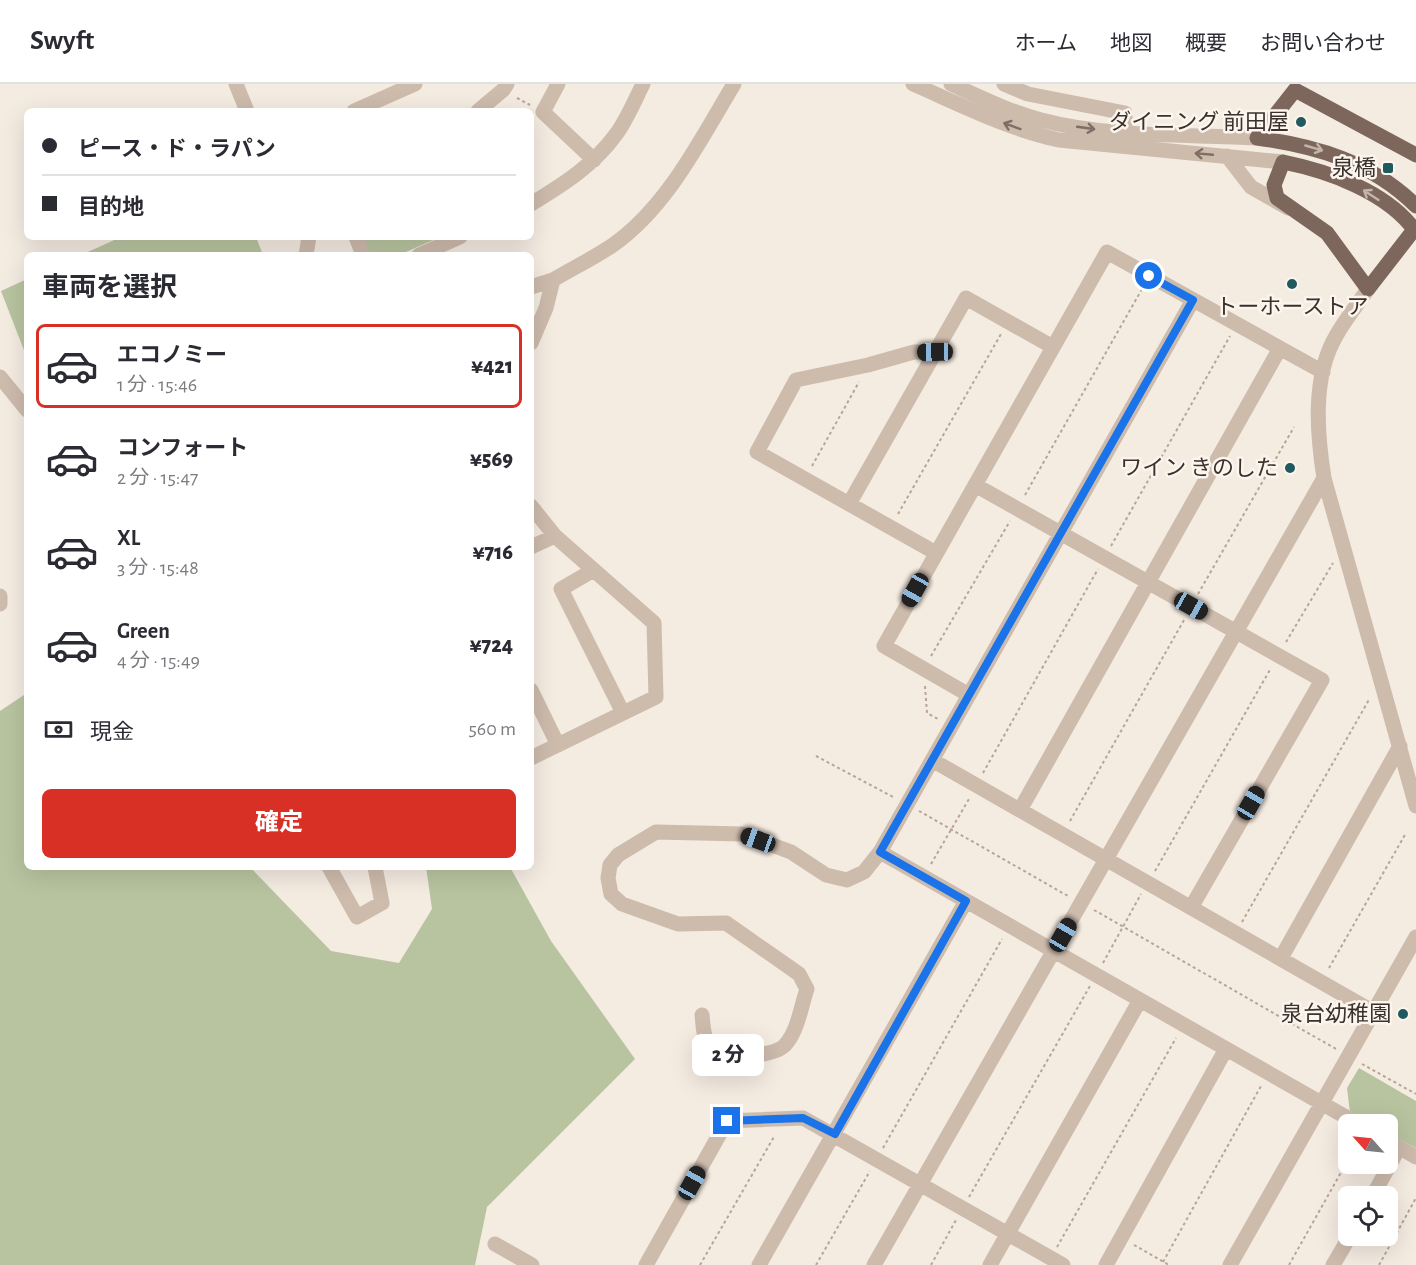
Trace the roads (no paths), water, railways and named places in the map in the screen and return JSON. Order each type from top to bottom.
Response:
[{"type":"main road","points":[[1416,155],[1290,87],[1257,138],[1298,144],[1337,155],[1376,173],[1416,206]]},
{"type":"main road","points":[[1416,227],[1387,264],[1368,290],[1327,233],[1277,198],[1274,184],[1283,162],[1322,170],[1347,181],[1381,201],[1411,225],[1416,232]]},
{"type":"street","points":[[236,84],[246,108]]},
{"type":"street","points":[[361,108],[415,84]]},
{"type":"street","points":[[558,84],[543,112],[594,160]]},
{"type":"street","points":[[534,202],[571,180],[594,160],[618,132],[643,84]]},
{"type":"street","points":[[534,286],[553,280],[614,244],[648,213],[681,172],[734,84]]},
{"type":"street","points":[[913,84],[1035,135],[1088,144],[1283,162]]},
{"type":"street","points":[[951,84],[1039,120],[1125,132],[1257,138]]},
{"type":"street","points":[[1004,84],[1125,113],[1125,132]]},
{"type":"street","points":[[481,108],[505,87]]},
{"type":"street","points":[[1227,156],[1251,187],[1294,210]]},
{"type":"street","points":[[426,252],[453,240]]},
{"type":"street","points":[[969,695],[884,646],[1107,252],[1323,372]]},
{"type":"street","points":[[534,336],[546,308],[553,280]]},
{"type":"street","points":[[1368,290],[1335,338],[1323,372],[1317,435],[1324,478],[1416,806]]},
{"type":"street","points":[[849,504],[966,298],[1053,347]]},
{"type":"street","points":[[702,1015],[706,1041],[716,1051],[729,1054],[770,1053],[784,1046],[792,1034],[807,989],[799,974],[726,922],[678,924],[622,904],[611,894],[608,878],[610,866],[618,855],[656,832],[742,834],[791,852],[826,875],[847,880],[864,872],[880,852],[1193,300]]},
{"type":"street","points":[[1020,810],[1280,348]]},
{"type":"street","points":[[935,352],[914,352],[868,365],[796,380],[757,452],[936,553]]},
{"type":"street","points":[[0,377],[24,406]]},
{"type":"street","points":[[874,1265],[1324,478]]},
{"type":"street","points":[[975,485],[1322,680],[1192,906]]},
{"type":"street","points":[[534,510],[555,536],[654,624],[656,697],[534,757]]},
{"type":"street","points":[[534,545],[555,536]]},
{"type":"street","points":[[592,571],[561,589],[623,713]]},
{"type":"street","points":[[0,596],[0,604]]},
{"type":"street","points":[[534,696],[558,745]]},
{"type":"street","points":[[1281,958],[1401,746]]},
{"type":"street","points":[[932,760],[1192,906],[1372,1011]]},
{"type":"street","points":[[880,852],[1341,1114]]},
{"type":"street","points":[[331,870],[357,917],[382,903],[376,870]]},
{"type":"street","points":[[759,1265],[966,901]]},
{"type":"street","points":[[1230,1265],[1416,937]]},
{"type":"street","points":[[990,1265],[1140,1000]]},
{"type":"street","points":[[1106,1265],[1226,1049]]},
{"type":"street","points":[[646,1265],[727,1121],[803,1118],[835,1134],[1057,1262]]},
{"type":"street","points":[[1398,1146],[1416,1157]]},
{"type":"street","points":[[495,1244],[532,1265]]},
{"type":"street","points":[[1333,1265],[1344,1246]]},
{"type":"place","name":"ダイニング 前田屋","points":[[1301,122]]},
{"type":"place","name":"泉橋","points":[[1388,168]]},
{"type":"place","name":"トーホーストア","points":[[1292,284]]},
{"type":"place","name":"ワイン きのした","points":[[1290,468]]},
{"type":"place","name":"泉台幼稚園","points":[[1403,1014]]}]
